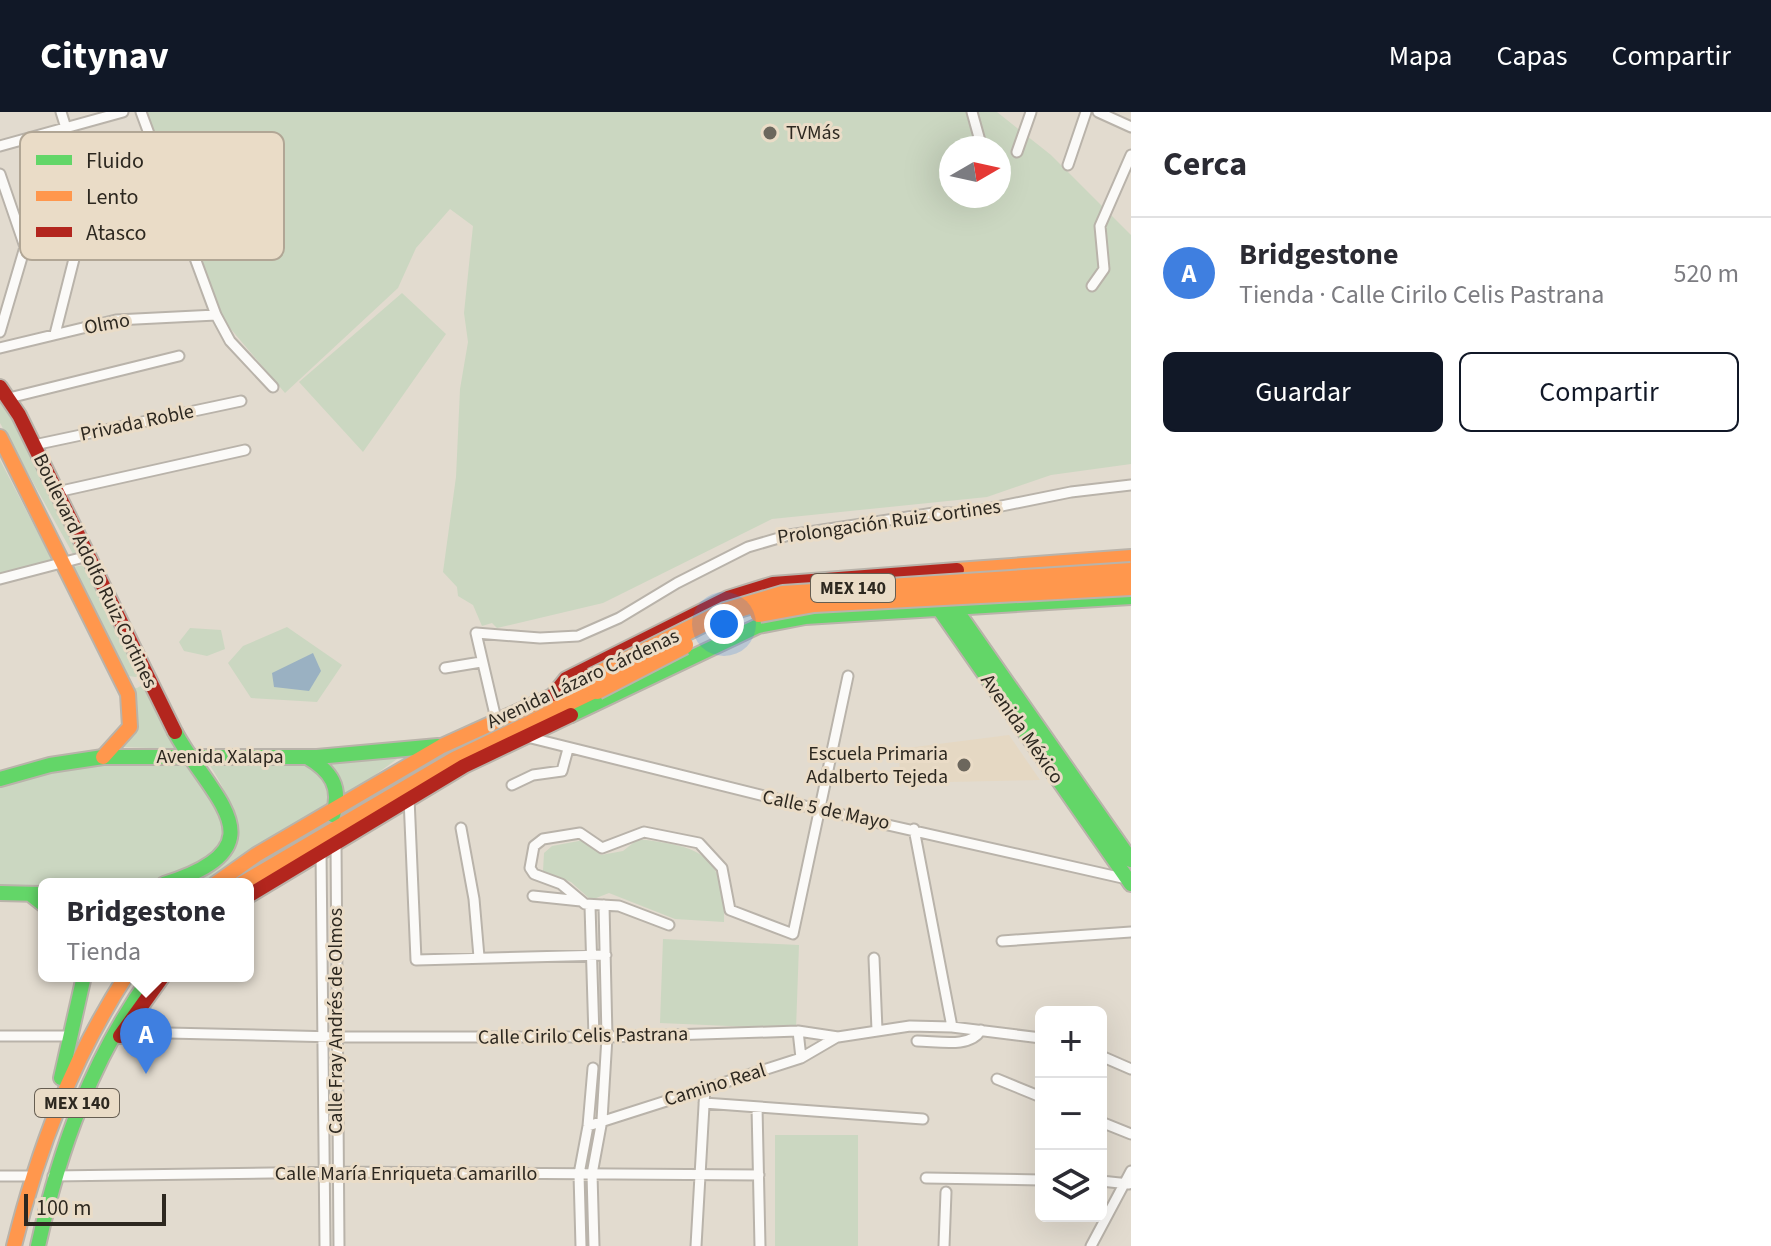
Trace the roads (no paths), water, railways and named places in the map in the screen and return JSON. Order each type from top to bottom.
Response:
[{"type":"main road","name":"Boulevard Adolfo Ruiz Cortines","points":[[4,393],[34,445],[144,674],[188,757],[215,786],[224,801],[229,836],[215,864],[179,878]]},
{"type":"main road","name":"Boulevard Adolfo Ruiz Cortines","points":[[0,437],[122,681],[131,705],[130,727],[103,757]]},
{"type":"main road","points":[[554,694],[566,679],[752,589],[799,581],[926,570],[1131,557]]},
{"type":"main road","name":"Avenida México","points":[[926,570],[946,609],[1131,860]]},
{"type":"main road","name":"Avenida Lázaro Cárdenas","points":[[254,878],[326,844],[454,759],[710,618],[783,595],[1131,572]]},
{"type":"main road","name":"Avenida Lázaro Cárdenas","points":[[223,878],[256,855],[442,746],[496,719],[554,694],[594,684],[724,626],[775,609],[814,603],[1131,586]]},
{"type":"main road","points":[[254,892],[326,844],[525,736],[758,626],[805,617],[1131,597]]},
{"type":"main road","points":[[122,681],[135,683],[144,674]]},
{"type":"main road","name":"Avenida Xalapa","points":[[0,779],[50,765],[103,757],[307,757],[442,746]]},
{"type":"main road","points":[[307,757],[331,774],[336,784],[336,808],[326,844]]},
{"type":"main road","name":"Avenida México","points":[[1120,844],[1129,881]]},
{"type":"main road","points":[[0,893],[38,898]]},
{"type":"main road","points":[[61,1091],[63,1059],[82,999],[83,982]]},
{"type":"main road","name":"MEX 140","points":[[14,1246],[30,1176],[61,1091],[79,1052],[122,982]]},
{"type":"main road","name":"MEX 140","points":[[38,1246],[53,1176],[79,1095],[97,1059],[147,982]]},
{"type":"main road","points":[[97,1059],[124,1032],[159,982]]},
{"type":"street","points":[[61,112],[66,128]]},
{"type":"street","points":[[52,132],[123,112]]},
{"type":"street","points":[[141,112],[148,132]]},
{"type":"street","points":[[972,112],[979,136]]},
{"type":"street","points":[[1017,152],[1031,112]]},
{"type":"street","points":[[1068,165],[1086,112]]},
{"type":"street","points":[[1098,112],[1131,127]]},
{"type":"street","points":[[0,146],[20,141]]},
{"type":"street","points":[[1092,286],[1104,269],[1100,226],[1131,155]]},
{"type":"street","points":[[0,174],[20,232]]},
{"type":"street","points":[[0,332],[21,260]]},
{"type":"street","points":[[55,334],[74,260]]},
{"type":"street","points":[[196,260],[216,315],[230,341],[273,387]]},
{"type":"street","name":"Olmo","points":[[0,348],[116,320],[216,315]]},
{"type":"street","points":[[4,393],[179,356]]},
{"type":"street","name":"Privada Roble","points":[[34,445],[241,401]]},
{"type":"street","points":[[57,492],[245,450]]},
{"type":"street","name":"Prolongación Ruiz Cortines","points":[[481,662],[476,633],[540,638],[578,636],[619,618],[677,583],[748,547],[789,535],[934,513],[967,513],[1079,490],[1131,485]]},
{"type":"street","points":[[0,579],[88,556]]},
{"type":"street","points":[[445,668],[481,662],[496,719]]},
{"type":"street","points":[[594,1037],[586,904],[561,884],[531,872],[538,842],[580,833],[602,848],[609,848],[644,832],[691,839],[722,868],[730,910],[793,934],[817,809],[848,676]]},
{"type":"street","name":"Calle 5 de Mayo","points":[[525,736],[817,809],[1129,881]]},
{"type":"street","points":[[512,785],[533,775],[562,771],[568,749]]},
{"type":"street","points":[[409,798],[416,960],[606,955]]},
{"type":"street","points":[[461,828],[474,899],[479,957]]},
{"type":"street","points":[[914,829],[952,1027]]},
{"type":"street","name":"Calle Fray Andrés de Olmos","points":[[325,1246],[322,1037],[326,844]]},
{"type":"street","name":"Calle Fray Andrés de Olmos","points":[[326,844],[336,1037],[339,1246]]},
{"type":"street","points":[[533,896],[619,906],[669,925]]},
{"type":"street","points":[[594,1246],[592,1174],[602,1120],[607,1037],[604,905]]},
{"type":"street","points":[[1002,941],[1131,932]]},
{"type":"street","points":[[874,958],[877,1030]]},
{"type":"street","name":"Calle Cirilo Celis Pastrana","points":[[124,1032],[322,1037],[607,1037],[798,1031],[838,1037],[877,1030],[952,1027],[1035,1037]]},
{"type":"street","points":[[917,1041],[967,1042],[977,1037],[981,1030]]},
{"type":"street","points":[[798,1031],[801,1058]]},
{"type":"street","points":[[0,1036],[70,1036]]},
{"type":"street","name":"Camino Real","points":[[588,1126],[801,1058],[838,1037]]},
{"type":"street","points":[[1107,1059],[1131,1069]]},
{"type":"street","points":[[581,1246],[579,1174],[588,1126],[593,1068]]},
{"type":"street","points":[[997,1079],[1035,1095]]},
{"type":"street","points":[[696,1246],[705,1088]]},
{"type":"street","points":[[704,1103],[923,1119]]},
{"type":"street","points":[[757,1107],[760,1246]]},
{"type":"street","points":[[1107,1124],[1131,1134]]},
{"type":"street","points":[[1091,1246],[1129,1184],[1131,1171]]},
{"type":"street","name":"Calle María Enriqueta Camarillo","points":[[53,1176],[338,1172],[759,1175]]},
{"type":"street","points":[[0,1176],[30,1176]]},
{"type":"street","points":[[926,1178],[1035,1180]]},
{"type":"street","points":[[1107,1182],[1129,1184]]},
{"type":"street","points":[[944,1246],[946,1192]]},
{"type":"water","points":[[313,653],[321,671],[309,691],[274,687],[272,673]]},
{"type":"place","name":"TVMás","points":[[770,133]]},
{"type":"place","name":"Escuela Primaria Adalberto Tejeda","points":[[964,765]]},
{"type":"place","name":"Bridgestone","points":[[146,1074]]}]
